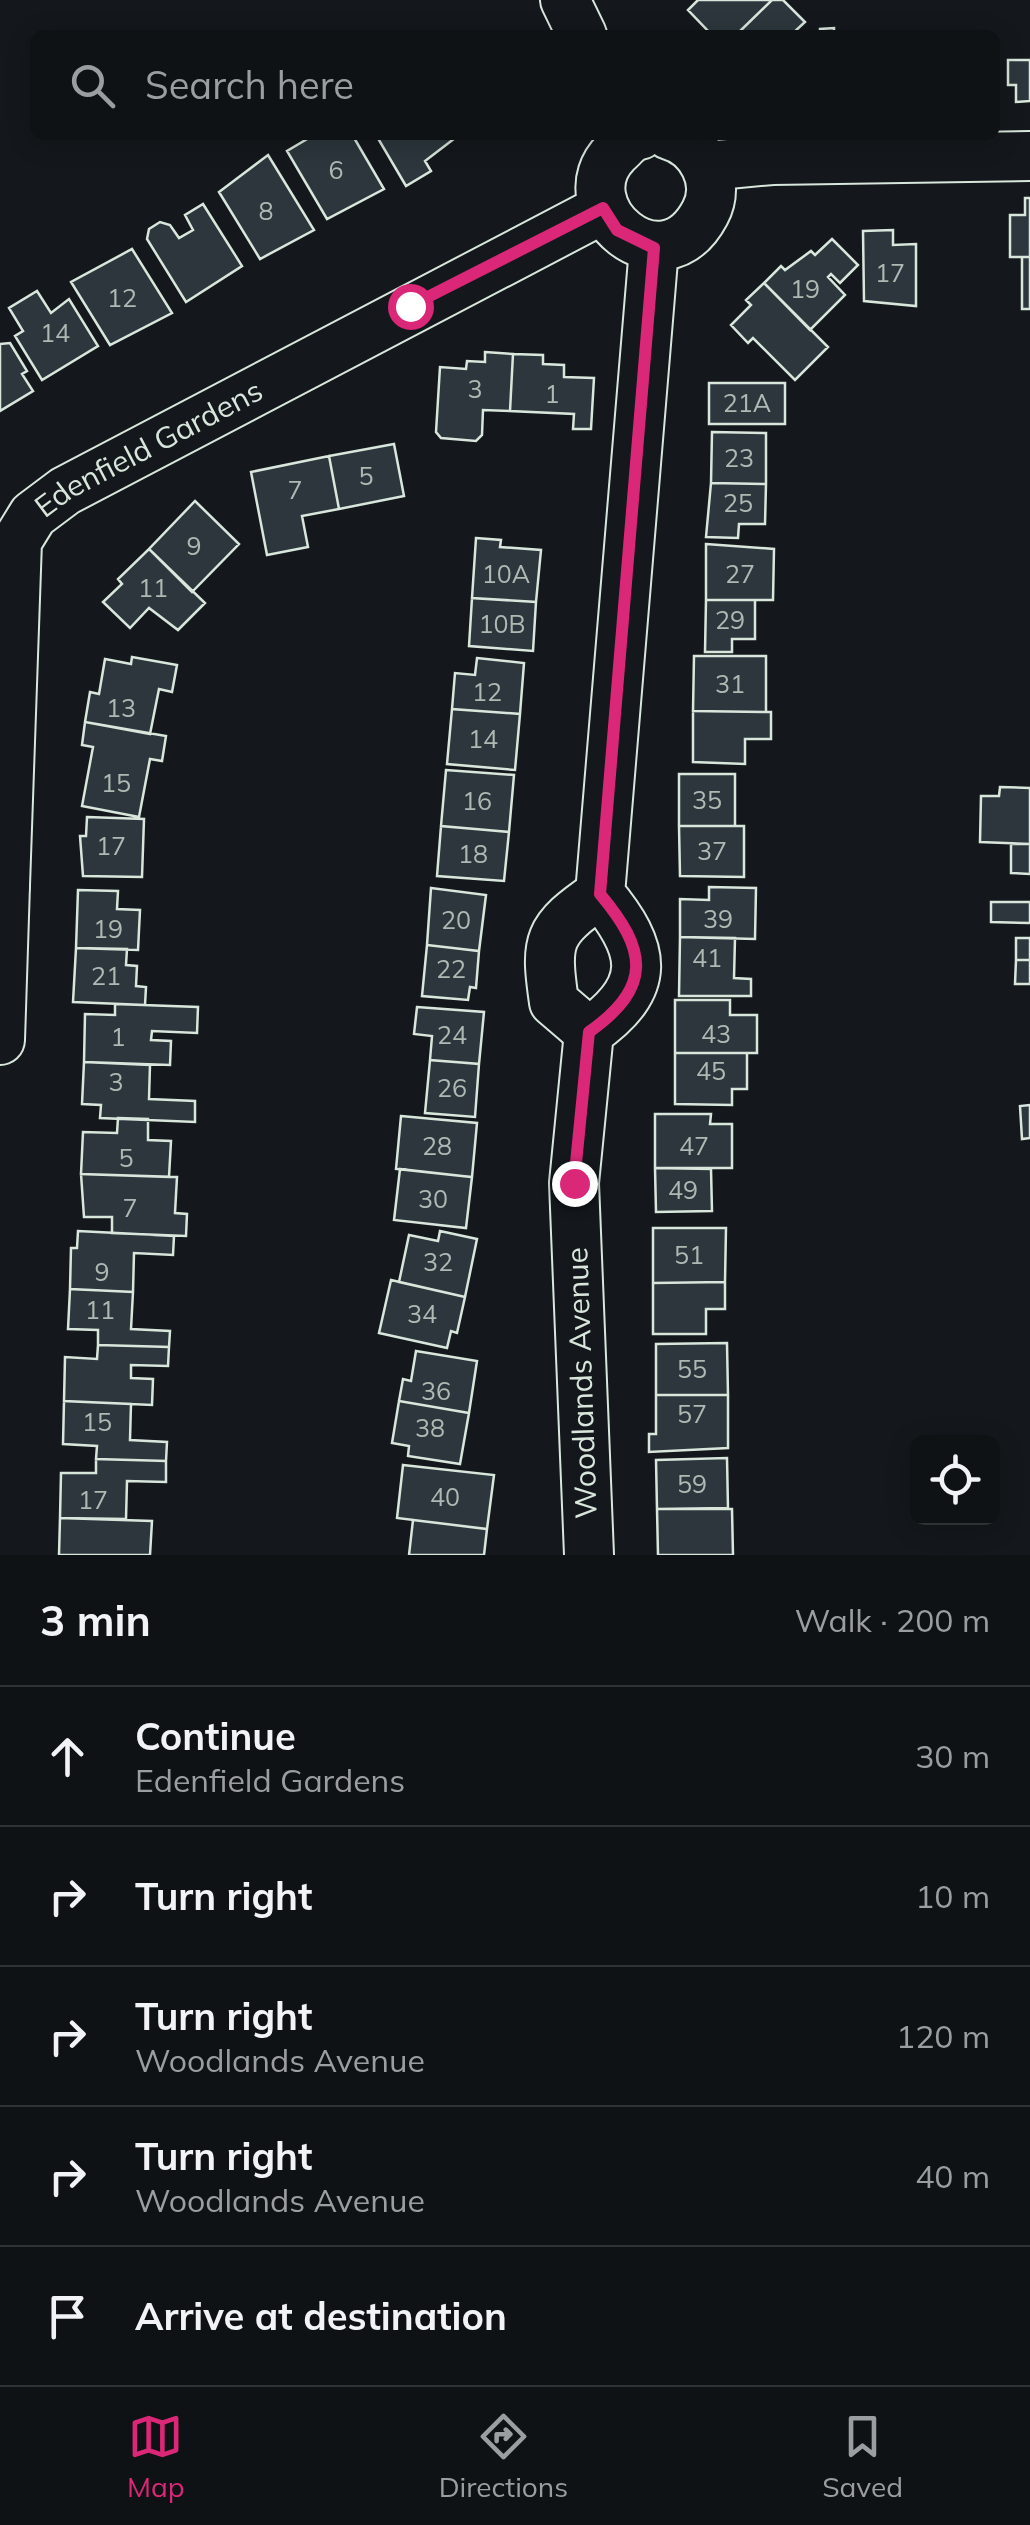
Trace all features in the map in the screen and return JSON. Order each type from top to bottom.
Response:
[{"type":"street","points":[[565,0],[580,30]]},
{"type":"street","points":[[628,140],[610,158],[600,180],[603,208],[617,230],[654,248],[678,244],[696,230],[712,200],[707,166],[685,140]]},
{"type":"street","points":[[707,166],[772,160],[1030,156]]},
{"type":"street","name":"Edenfield Gardens","points":[[0,1040],[2,887],[17,541],[33,515],[65,491],[603,208]]},
{"type":"street","points":[[600,894],[561,921],[548,956],[554,1002],[589,1032],[620,1010],[638,964],[629,929],[600,894],[654,248]]},
{"type":"street","name":"Woodlands Avenue","points":[[589,1032],[574,1183],[589,1555]]},
{"type":"building","points":[[698,0],[772,0],[741,30],[707,30],[688,10]]},
{"type":"building","points":[[772,0],[783,0],[805,22],[796,30],[741,30]]},
{"type":"building","points":[[1008,60],[1030,60],[1030,101],[1016,102],[1016,85],[1008,85]]},
{"type":"building","points":[[306,140],[355,140],[384,189],[327,219],[287,151]]},
{"type":"building","points":[[379,140],[452,140],[425,161],[431,171],[406,186]]},
{"type":"building","points":[[268,155],[314,230],[260,259],[219,192]]},
{"type":"building","points":[[1025,198],[1030,198],[1030,257],[1010,257],[1010,215],[1025,215]]},
{"type":"building","points":[[203,204],[242,266],[186,302],[147,239],[149,229],[160,222],[170,225],[179,238],[193,230],[185,215]]},
{"type":"building","points":[[893,230],[893,245],[916,244],[916,306],[864,301],[863,231]]},
{"type":"building","points":[[832,239],[858,265],[840,283],[831,274],[828,277],[845,295],[810,330],[764,283],[781,266],[785,270],[811,251],[815,255]]},
{"type":"building","points":[[132,249],[172,313],[110,345],[71,282]]},
{"type":"building","points":[[1022,257],[1030,257],[1030,309],[1022,309]]},
{"type":"building","points":[[764,283],[828,347],[795,380],[753,338],[748,343],[731,325],[751,305],[746,300]]},
{"type":"building","points":[[37,291],[51,313],[69,299],[98,346],[42,380],[15,336],[23,331],[9,308]]},
{"type":"building","points":[[10,343],[27,371],[22,374],[33,391],[0,411],[0,344]]},
{"type":"building","points":[[485,352],[513,354],[510,411],[483,410],[482,435],[476,441],[441,438],[436,432],[440,367],[466,369],[467,361],[485,362]]},
{"type":"building","points":[[513,354],[543,355],[543,364],[564,365],[564,377],[594,378],[591,429],[573,429],[574,414],[510,411]]},
{"type":"building","points":[[709,383],[785,383],[785,424],[709,424]]},
{"type":"building","points":[[712,432],[766,433],[766,484],[711,483]]},
{"type":"building","points":[[394,444],[404,496],[339,509],[329,456]]},
{"type":"building","points":[[329,456],[339,509],[302,516],[308,547],[267,555],[251,472]]},
{"type":"building","points":[[711,483],[766,484],[765,524],[739,524],[738,538],[706,537]]},
{"type":"building","points":[[195,501],[239,544],[192,592],[149,549]]},
{"type":"building","points":[[476,538],[501,540],[500,547],[541,550],[536,602],[472,598]]},
{"type":"building","points":[[706,544],[774,549],[773,600],[706,600]]},
{"type":"building","points":[[149,549],[205,603],[178,630],[149,608],[130,628],[103,602],[122,584],[118,579]]},
{"type":"building","points":[[472,598],[536,602],[533,651],[469,646]]},
{"type":"building","points":[[706,600],[755,600],[755,639],[732,639],[732,652],[705,652]]},
{"type":"building","points":[[694,656],[766,656],[766,712],[693,711]]},
{"type":"building","points":[[132,657],[177,665],[172,692],[159,689],[150,734],[85,722],[90,692],[99,694],[105,659],[131,664]]},
{"type":"building","points":[[477,658],[524,663],[520,714],[452,709],[455,673],[475,675]]},
{"type":"building","points":[[452,709],[520,714],[515,770],[447,764]]},
{"type":"building","points":[[693,711],[771,712],[771,739],[745,739],[745,764],[693,762]]},
{"type":"building","points":[[85,722],[166,736],[162,761],[150,759],[139,817],[82,806],[93,747],[82,745]]},
{"type":"building","points":[[446,770],[514,775],[509,832],[441,826]]},
{"type":"building","points":[[679,774],[735,774],[735,826],[679,826]]},
{"type":"building","points":[[1000,787],[1030,788],[1030,844],[980,842],[981,796],[999,796]]},
{"type":"building","points":[[87,817],[144,819],[142,877],[83,876],[80,836],[86,836]]},
{"type":"building","points":[[441,826],[509,832],[504,881],[437,876]]},
{"type":"building","points":[[679,826],[744,826],[744,877],[680,876]]},
{"type":"building","points":[[1011,844],[1030,844],[1030,874],[1011,873]]},
{"type":"building","points":[[709,887],[756,888],[755,939],[680,937],[680,899],[709,900]]},
{"type":"building","points":[[431,888],[486,895],[479,951],[427,945]]},
{"type":"building","points":[[78,890],[118,891],[117,909],[140,910],[138,950],[76,948]]},
{"type":"building","points":[[991,902],[1030,902],[1030,923],[991,922]]},
{"type":"building","points":[[680,937],[735,938],[734,978],[751,979],[751,996],[679,996]]},
{"type":"building","points":[[1016,938],[1030,938],[1030,960],[1016,960]]},
{"type":"building","points":[[427,945],[479,951],[476,988],[470,987],[468,1000],[422,996]]},
{"type":"building","points":[[76,948],[127,949],[126,965],[137,966],[136,986],[146,987],[145,1005],[73,1002]]},
{"type":"building","points":[[1016,960],[1030,960],[1030,984],[1015,984]]},
{"type":"building","points":[[675,1000],[730,1000],[730,1015],[757,1015],[757,1053],[675,1053]]},
{"type":"building","points":[[115,1004],[198,1007],[197,1033],[152,1031],[151,1040],[171,1041],[170,1065],[84,1062],[85,1014],[115,1015]]},
{"type":"building","points":[[417,1007],[484,1012],[479,1064],[430,1060],[432,1036],[414,1034]]},
{"type":"building","points":[[675,1053],[747,1053],[747,1089],[732,1089],[732,1105],[675,1104]]},
{"type":"building","points":[[430,1060],[479,1064],[475,1117],[425,1113]]},
{"type":"building","points":[[84,1062],[150,1065],[149,1099],[195,1101],[195,1122],[100,1118],[101,1105],[82,1104]]},
{"type":"building","points":[[1030,1105],[1030,1138],[1022,1139],[1020,1106]]},
{"type":"building","points":[[655,1114],[711,1114],[710,1124],[732,1124],[732,1168],[655,1168]]},
{"type":"building","points":[[401,1116],[477,1123],[472,1177],[396,1169]]},
{"type":"building","points":[[118,1118],[148,1119],[148,1140],[171,1141],[169,1177],[81,1174],[83,1132],[117,1133]]},
{"type":"building","points":[[655,1168],[711,1169],[712,1211],[656,1212]]},
{"type":"building","points":[[400,1169],[472,1177],[466,1228],[394,1220]]},
{"type":"building","points":[[81,1174],[177,1177],[175,1213],[187,1214],[186,1236],[112,1233],[112,1217],[84,1217]]},
{"type":"building","points":[[653,1228],[726,1228],[725,1282],[653,1283]]},
{"type":"building","points":[[78,1231],[174,1236],[173,1255],[134,1253],[133,1292],[70,1289],[71,1248],[77,1248]]},
{"type":"building","points":[[440,1231],[477,1239],[465,1297],[399,1282],[409,1235],[438,1241]]},
{"type":"building","points":[[391,1280],[465,1297],[457,1333],[451,1331],[447,1348],[379,1333]]},
{"type":"building","points":[[725,1282],[725,1309],[706,1309],[706,1334],[653,1334],[653,1283]]},
{"type":"building","points":[[70,1289],[133,1292],[131,1329],[170,1331],[169,1347],[98,1345],[98,1330],[68,1329]]},
{"type":"building","points":[[727,1343],[728,1395],[656,1395],[656,1344]]},
{"type":"building","points":[[98,1345],[169,1347],[168,1366],[131,1365],[131,1378],[153,1379],[152,1405],[64,1401],[65,1357],[97,1359]]},
{"type":"building","points":[[416,1351],[477,1361],[469,1413],[399,1401],[403,1379],[411,1381]]},
{"type":"building","points":[[656,1395],[728,1395],[728,1448],[649,1452],[649,1434],[656,1434]]},
{"type":"building","points":[[64,1401],[131,1404],[130,1440],[167,1442],[166,1461],[96,1459],[97,1446],[63,1444]]},
{"type":"building","points":[[399,1401],[469,1413],[460,1464],[408,1456],[409,1446],[392,1443]]},
{"type":"building","points":[[727,1458],[728,1508],[657,1509],[656,1460]]},
{"type":"building","points":[[96,1459],[166,1461],[166,1482],[127,1481],[126,1519],[60,1518],[61,1473],[96,1473]]},
{"type":"building","points":[[403,1465],[494,1475],[487,1529],[397,1518]]},
{"type":"building","points":[[657,1509],[732,1509],[733,1555],[658,1555]]},
{"type":"building","points":[[60,1518],[152,1521],[150,1555],[59,1555]]},
{"type":"building","points":[[413,1520],[487,1529],[484,1555],[409,1555]]},
{"type":"route","points":[[410,306],[603,208],[617,230],[654,248],[618,632],[600,894],[629,929],[638,964],[620,1010],[589,1032],[574,1183]]}]
